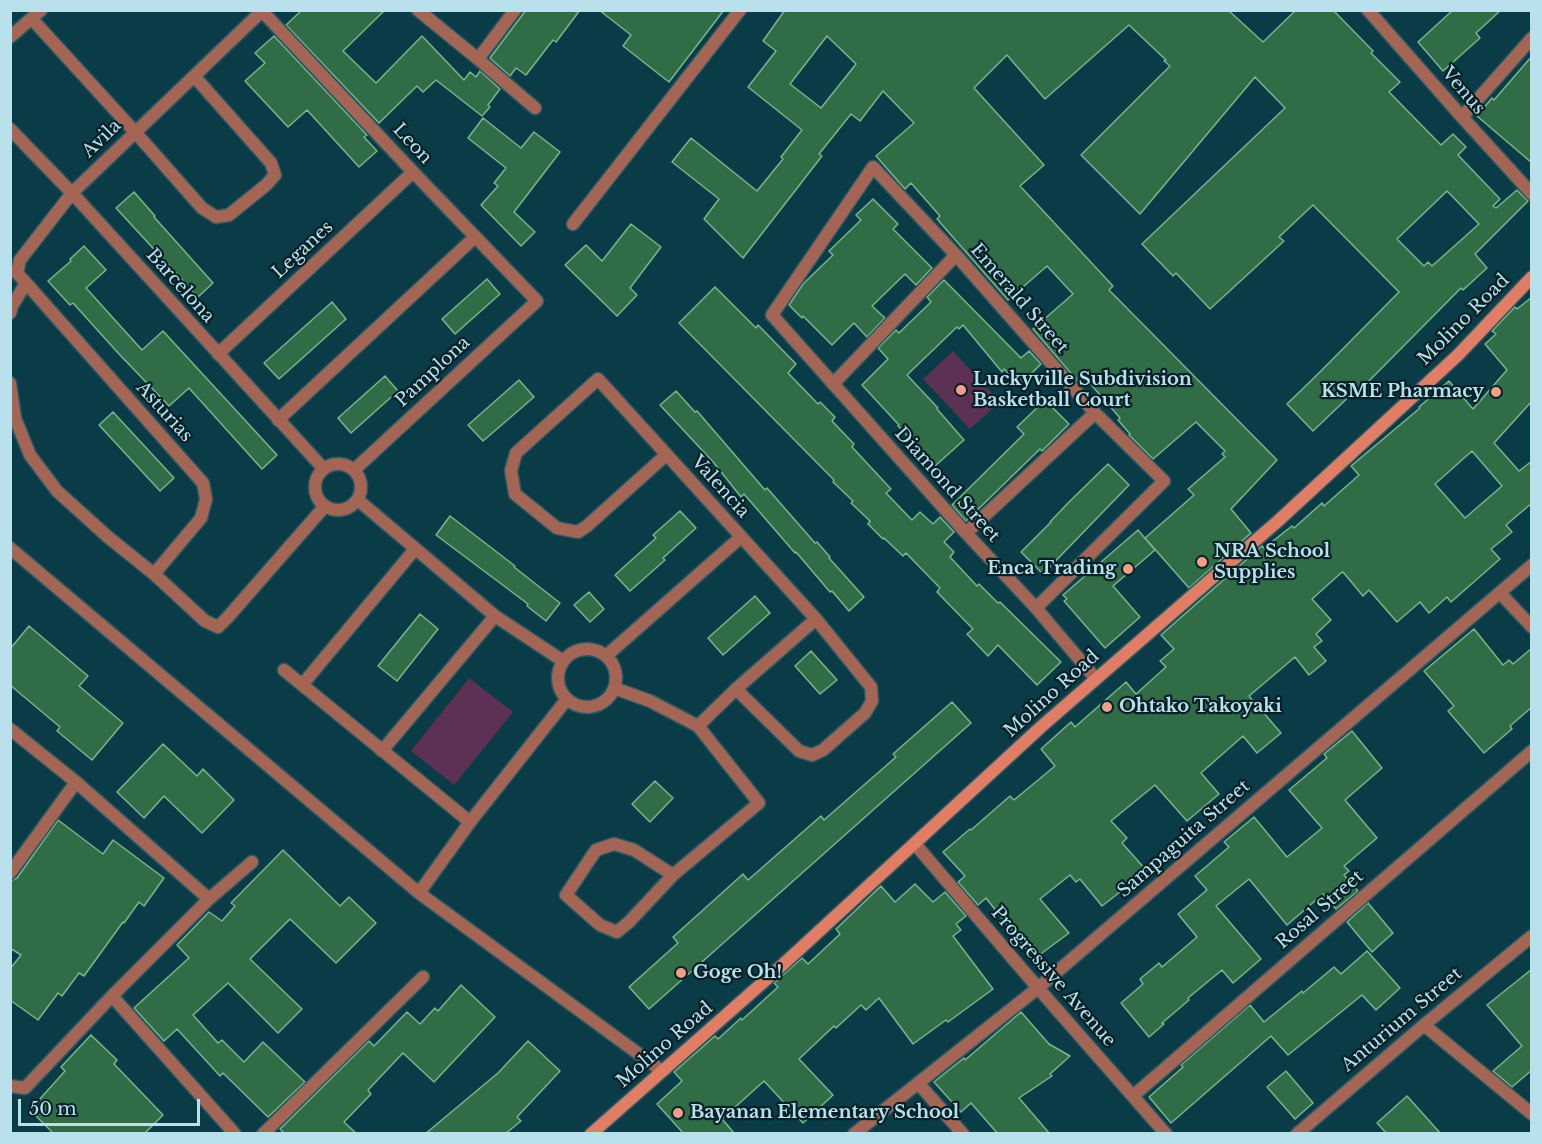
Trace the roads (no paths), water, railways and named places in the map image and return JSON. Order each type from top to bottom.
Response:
[{"type":"main road","name":"Molino Road","points":[[591,1134],[777,970],[1042,726],[1278,521],[1367,440],[1458,355],[1532,277]]},
{"type":"street","points":[[10,37],[41,10]]},
{"type":"street","points":[[418,10],[535,108]]},
{"type":"street","points":[[478,59],[515,10]]},
{"type":"street","points":[[573,224],[740,10]]},
{"type":"street","name":"Venus","points":[[1368,10],[1532,194]]},
{"type":"street","name":"Avila","points":[[26,283],[17,273],[20,260],[72,193],[262,11]]},
{"type":"street","name":"Leon","points":[[262,11],[537,301]]},
{"type":"street","points":[[32,19],[202,208],[216,217],[229,215],[275,175],[272,162],[194,76]]},
{"type":"street","points":[[1462,117],[1532,38]]},
{"type":"street","name":"Barcelona","points":[[10,129],[72,193],[323,468]]},
{"type":"street","name":"Emerald Street","points":[[772,315],[873,167],[956,255],[1095,413],[1164,481],[1036,608]]},
{"type":"street","name":"Leganes","points":[[218,354],[413,172]]},
{"type":"street","points":[[278,420],[475,237]]},
{"type":"street","points":[[833,384],[956,255]]},
{"type":"street","points":[[10,313],[26,283]]},
{"type":"street","name":"Asturias","points":[[26,283],[203,483],[206,499],[201,518],[154,574]]},
{"type":"street","name":"Pamplona","points":[[354,470],[537,301]]},
{"type":"street","name":"Diamond Street","points":[[772,315],[966,533],[1036,608],[1096,679]]},
{"type":"street","name":"Valencia","points":[[666,455],[578,532],[557,528],[515,494],[512,471],[516,453],[598,379],[816,619],[871,687],[872,701],[865,713],[823,750],[812,755],[799,751],[736,688]]},
{"type":"street","points":[[10,383],[15,418],[30,455],[57,491],[205,621],[218,627],[325,506]]},
{"type":"street","points":[[966,533],[1095,413]]},
{"type":"street","points":[[341,464],[348,465],[354,470],[359,476],[361,492],[353,506],[331,510],[319,501],[314,488],[323,468],[341,464]]},
{"type":"street","points":[[358,500],[495,616],[563,661]]},
{"type":"street","points":[[606,656],[741,537]]},
{"type":"street","points":[[10,548],[419,893],[662,1071]]},
{"type":"street","points":[[302,685],[415,549]]},
{"type":"street","name":"Sampaguita Street","points":[[854,1134],[1038,988],[1532,565]]},
{"type":"street","points":[[1500,593],[1532,627]]},
{"type":"street","points":[[382,751],[495,616]]},
{"type":"street","points":[[698,726],[736,688],[816,619]]},
{"type":"street","points":[[579,650],[598,651],[606,656],[615,671],[615,679],[614,688],[604,700],[597,705],[582,706],[567,699],[557,676],[563,661],[570,654],[579,650]]},
{"type":"street","points":[[284,670],[470,822]]},
{"type":"street","points":[[614,688],[650,701],[698,726],[759,803],[673,874],[617,932],[600,925],[566,895],[596,850],[614,844],[634,849],[673,874]]},
{"type":"street","points":[[419,893],[470,822],[567,699]]},
{"type":"street","points":[[10,729],[76,782],[209,899]]},
{"type":"street","name":"Rosal Street","points":[[1133,1096],[1532,751]]},
{"type":"street","points":[[10,873],[76,782]]},
{"type":"street","name":"Progressive Avenue","points":[[915,844],[1166,1134]]},
{"type":"street","points":[[10,1086],[25,1088],[112,996],[209,899],[252,862]]},
{"type":"street","name":"Anturium Street","points":[[1298,1134],[1424,1025],[1532,936]]},
{"type":"street","points":[[263,1134],[423,977]]},
{"type":"street","points":[[112,996],[233,1133]]},
{"type":"street","points":[[1424,1025],[1532,1114]]},
{"type":"street","points":[[918,1083],[963,1134]]},
{"type":"place","name":"Luckyville Subdivision Basketball Court","points":[[961,390]]},
{"type":"place","name":"KSME Pharmacy","points":[[1496,392]]},
{"type":"place","name":"NRA School Supplies","points":[[1202,562]]},
{"type":"place","name":"Enca Trading","points":[[1128,569]]},
{"type":"place","name":"Ohtako Takoyaki","points":[[1107,707]]},
{"type":"place","name":"Goge Oh!","points":[[681,973]]},
{"type":"place","name":"Bayanan Elementary School","points":[[678,1113]]}]
